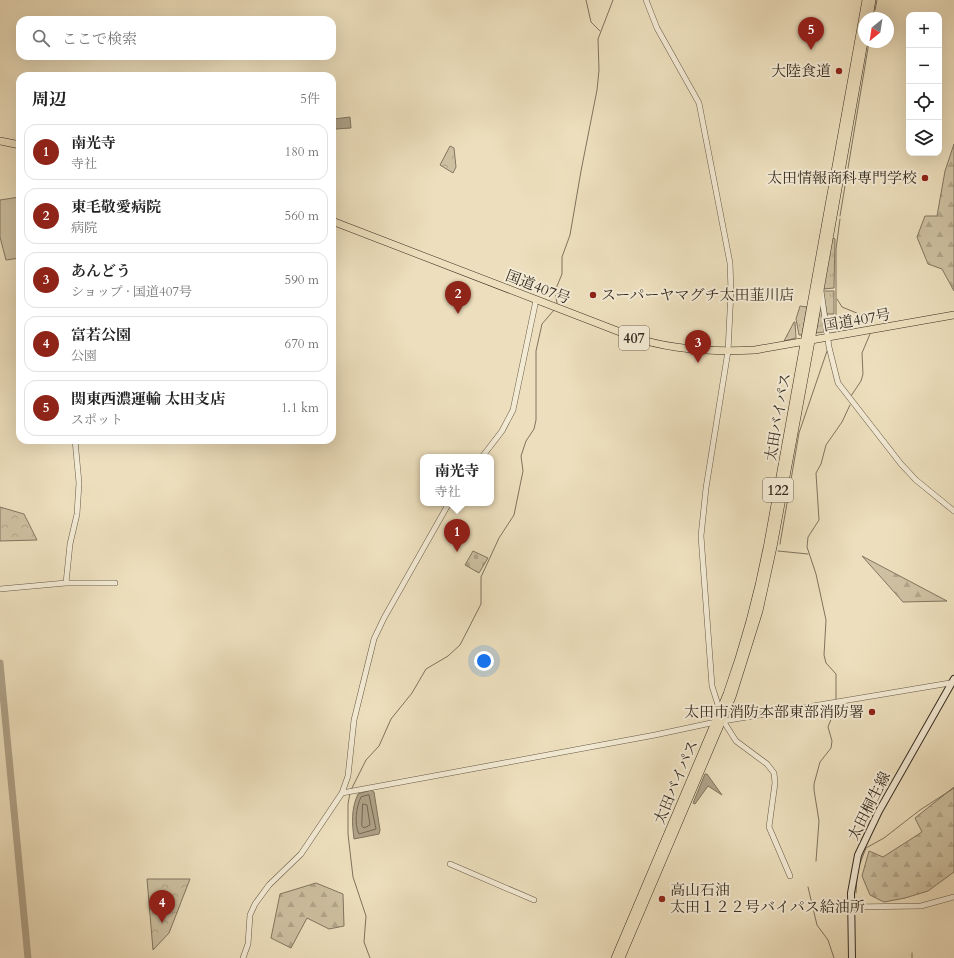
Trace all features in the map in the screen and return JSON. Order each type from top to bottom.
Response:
[{"type":"highway","name":"太田バイパス","points":[[621,958],[721,721],[747,655],[759,611],[773,547],[866,0]]},
{"type":"highway","points":[[870,12],[872,0]]},
{"type":"highway","name":"太田バイパス","points":[[615,958],[721,721],[720,711],[742,653],[759,591],[820,288],[863,48]]},
{"type":"highway","points":[[0,141],[16,144]]},
{"type":"highway","name":"国道407号","points":[[336,223],[645,341],[669,346],[728,350],[755,350],[808,342],[954,315]]},
{"type":"main road","name":"太田桐生線","points":[[852,958],[852,907],[855,868],[867,834],[952,681]]},
{"type":"street","points":[[646,0],[657,28],[696,96],[703,119],[730,263],[731,291],[728,350],[706,488],[701,536],[712,686],[720,711]]},
{"type":"street","points":[[820,288],[835,374],[843,391],[904,468],[916,480],[954,511]]},
{"type":"street","points":[[484,454],[502,431],[513,410],[536,300]]},
{"type":"street","points":[[66,583],[70,544],[77,514],[79,483],[75,444]]},
{"type":"street","points":[[243,958],[248,944],[250,915],[255,904],[269,885],[301,854],[342,793],[348,776],[354,720],[374,639],[384,618],[447,506]]},
{"type":"street","points":[[0,589],[66,583],[115,583]]},
{"type":"street","points":[[342,793],[721,721],[952,681]]},
{"type":"street","points":[[721,721],[736,741],[767,764],[774,773],[776,783],[769,827],[790,876]]},
{"type":"street","points":[[450,864],[534,900]]},
{"type":"street","points":[[852,907],[921,906],[954,897]]},
{"type":"green space","points":[[954,144],[954,291],[942,269],[928,264],[917,237],[925,216],[937,216],[945,171]]},
{"type":"green space","points":[[450,146],[454,148],[456,167],[453,173],[440,165]]},
{"type":"green space","points":[[16,198],[16,259],[6,260],[0,237],[0,200]]},
{"type":"green space","points":[[832,238],[835,239],[834,288],[823,289]]},
{"type":"green space","points":[[823,291],[834,291],[834,314],[827,314]]},
{"type":"green space","points":[[821,303],[824,332],[816,333]]},
{"type":"green space","points":[[800,306],[807,307],[802,335],[799,335],[796,319]]},
{"type":"green space","points":[[794,322],[796,338],[784,341]]},
{"type":"green space","points":[[0,507],[24,514],[37,540],[0,541]]},
{"type":"green space","points":[[473,551],[488,558],[479,573],[465,565]]},
{"type":"green space","points":[[862,556],[947,601],[903,602]]},
{"type":"green space","points":[[954,787],[954,872],[928,891],[905,898],[884,902],[870,895],[862,876],[869,851],[883,857],[922,832],[915,818]]},
{"type":"green space","points":[[147,879],[190,879],[169,933],[153,950]]},
{"type":"green space","points":[[316,883],[343,894],[344,926],[329,929],[307,918],[291,948],[271,938],[280,894]]},
{"type":"water","points":[[350,117],[351,128],[336,129],[336,119]]},
{"type":"water","points":[[705,774],[707,774],[722,795],[708,786],[695,804],[693,803]]},
{"type":"water","points":[[371,790],[374,792],[380,830],[379,834],[354,839],[354,805],[358,794]]},
{"type":"waterway","points":[[586,0],[591,22],[600,31]]},
{"type":"waterway","points":[[557,303],[555,291],[562,274],[562,257],[570,235],[597,90],[599,70],[598,39],[613,0]]},
{"type":"waterway","points":[[875,10],[877,0]]},
{"type":"waterway","points":[[840,216],[868,48]]},
{"type":"waterway","points":[[836,333],[836,249],[840,219]]},
{"type":"waterway","points":[[837,299],[842,307],[869,318],[871,324]]},
{"type":"waterway","points":[[351,790],[366,760],[379,746],[391,719],[412,693],[426,669],[448,656],[460,645],[481,604],[481,577],[499,538],[514,515],[523,471],[521,456],[526,441],[534,429],[536,420],[536,351],[542,324],[554,310]]},
{"type":"waterway","points":[[851,396],[861,381],[863,374],[862,353],[870,334]]},
{"type":"waterway","points":[[780,544],[799,433],[827,351]]},
{"type":"waterway","points":[[836,699],[836,674],[826,663],[824,655],[826,620],[816,574],[807,547],[808,537],[819,520],[816,473],[821,464],[826,445],[842,422],[850,405]]},
{"type":"waterway","points":[[778,551],[808,554]]},
{"type":"waterway","points":[[0,663],[28,958]]},
{"type":"waterway","points":[[816,861],[819,821],[814,784],[820,762],[831,748],[832,741],[828,727],[837,704]]},
{"type":"waterway","points":[[859,866],[866,848],[884,838],[920,810],[954,788]]},
{"type":"waterway","points":[[350,793],[348,804],[348,834],[353,877],[366,916],[364,942],[370,958]]},
{"type":"waterway","points":[[856,893],[857,875]]},
{"type":"waterway","points":[[808,887],[817,925],[828,940],[834,958]]},
{"type":"waterway","points":[[912,953],[912,958]]},
{"type":"place","name":"関東西濃運輸 太田支店","points":[[811,50]]},
{"type":"place","name":"大陸食道","points":[[839,71]]},
{"type":"place","name":"太田情報商科専門学校","points":[[925,178]]},
{"type":"place","name":"スーパーヤマグチ太田韮川店","points":[[593,295]]},
{"type":"place","name":"東毛敬愛病院","points":[[458,314]]},
{"type":"place","name":"あんどう","points":[[698,363]]},
{"type":"place","name":"南光寺","points":[[457,552]]},
{"type":"place","name":"太田市消防本部東部消防署","points":[[872,712]]},
{"type":"place","name":"高山石油 太田１２２号バイパス給油所","points":[[662,899]]},
{"type":"place","name":"富若公園","points":[[162,923]]}]
